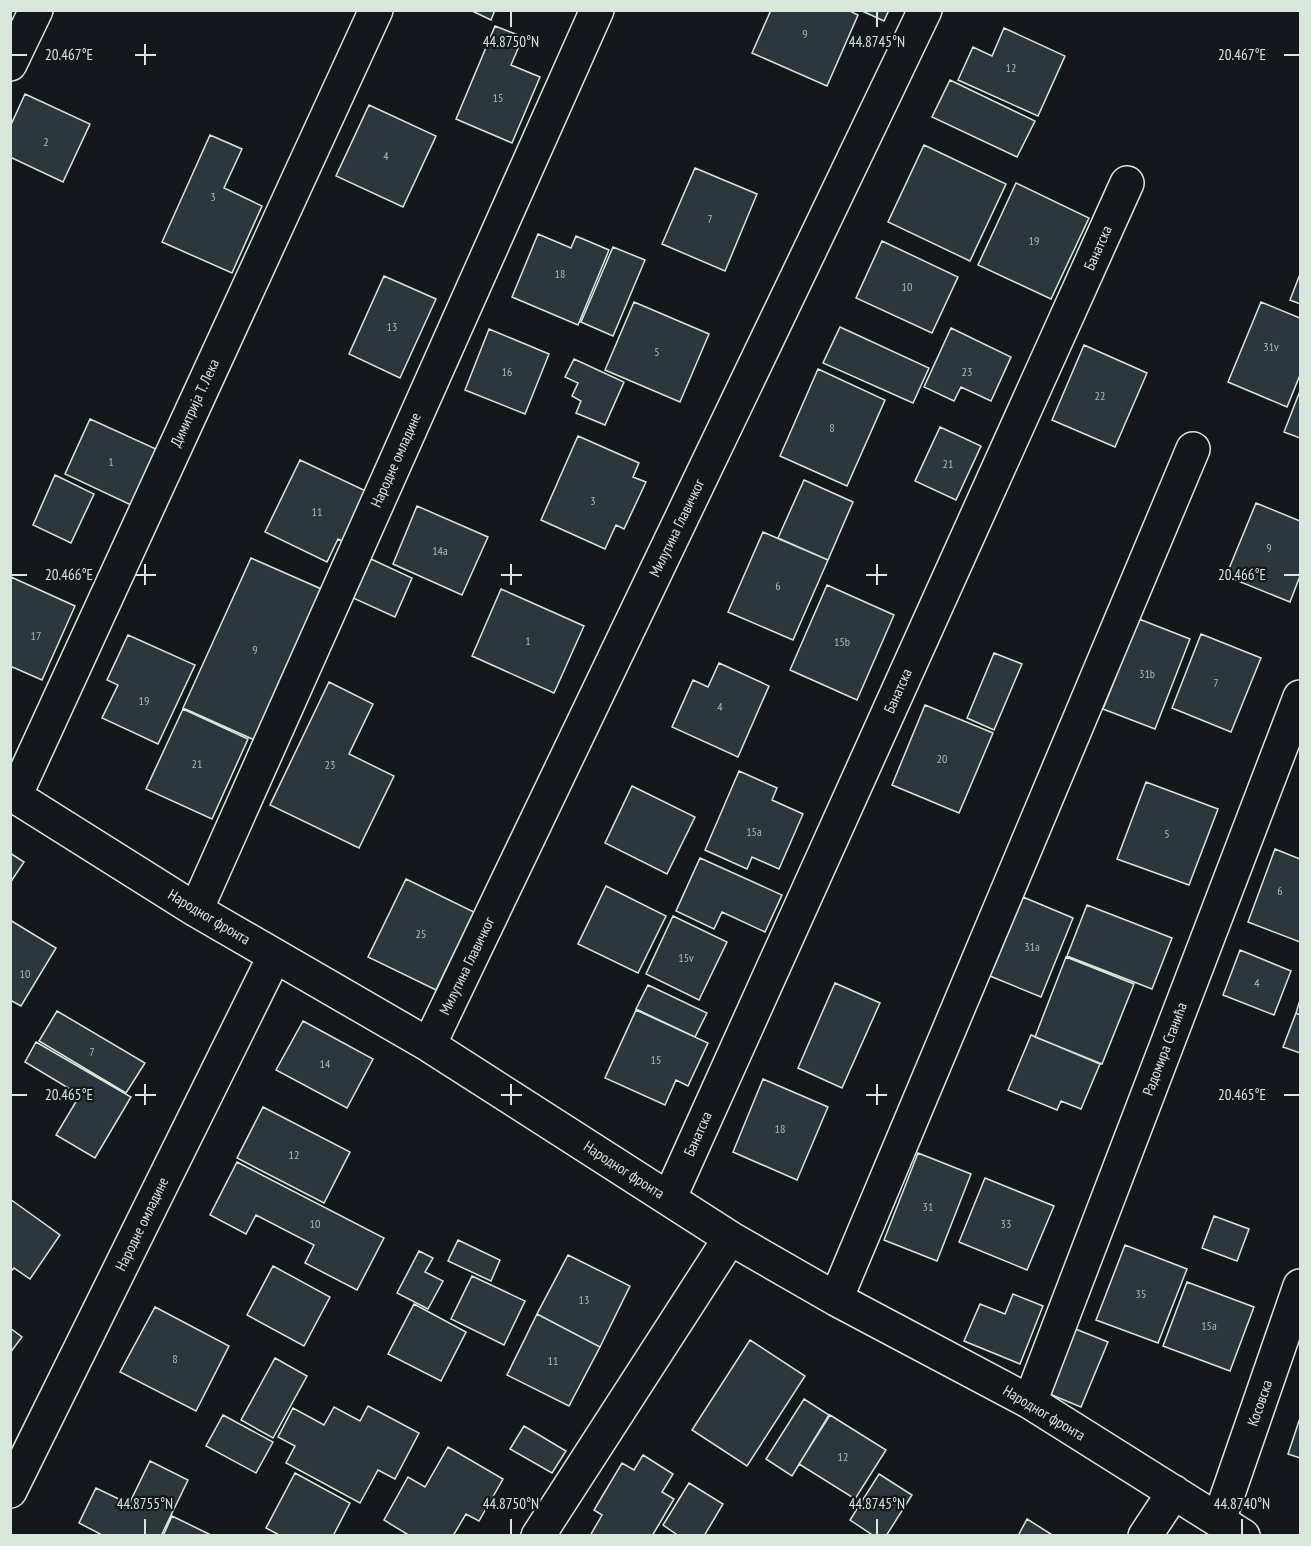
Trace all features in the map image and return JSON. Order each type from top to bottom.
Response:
[{"type":"street","points":[[10,64],[36,10]]},
{"type":"street","name":"Димитрија Т. Лека","points":[[13,795],[376,10]]},
{"type":"street","name":"Народне омладине","points":[[196,910],[597,10]]},
{"type":"street","name":"Милутина Главичког","points":[[429,1046],[926,10]]},
{"type":"street","name":"Банатска","points":[[669,1199],[1127,183]]},
{"type":"street","points":[[837,1299],[1193,449]]},
{"type":"street","name":"Радомира Станића","points":[[1030,1402],[1300,697]]},
{"type":"street","name":"Народног фронта","points":[[13,795],[196,910],[429,1046],[730,1238],[837,1299],[1030,1402],[1231,1528]]},
{"type":"street","name":"Народне омладине","points":[[10,1491],[274,957]]},
{"type":"street","points":[[538,1536],[730,1238]]},
{"type":"street","name":"Косовска","points":[[1231,1528],[1300,1286]]},
{"type":"street","points":[[1145,1536],[1174,1492]]},
{"type":"building","points":[[470,10],[495,10],[491,20]]},
{"type":"building","points":[[771,10],[848,10],[858,15],[827,86],[752,53]]},
{"type":"building","points":[[860,10],[889,10],[884,21]]},
{"type":"building","points":[[495,26],[523,37],[511,65],[540,77],[512,143],[456,119]]},
{"type":"building","points":[[1004,28],[1065,56],[1038,116],[958,80],[973,47],[992,56]]},
{"type":"building","points":[[950,80],[1035,121],[1017,157],[932,117]]},
{"type":"building","points":[[25,94],[90,124],[63,182],[10,157],[10,127]]},
{"type":"building","points":[[369,105],[436,136],[403,207],[336,176]]},
{"type":"building","points":[[210,135],[242,149],[224,188],[262,206],[232,273],[162,242]]},
{"type":"building","points":[[924,145],[1006,184],[970,261],[888,222]]},
{"type":"building","points":[[695,168],[757,194],[725,271],[662,244]]},
{"type":"building","points":[[1016,183],[1089,218],[1051,299],[978,265]]},
{"type":"building","points":[[538,234],[571,248],[576,236],[609,250],[578,325],[512,297]]},
{"type":"building","points":[[882,241],[958,277],[932,333],[856,298]]},
{"type":"building","points":[[613,247],[645,260],[613,336],[581,322]]},
{"type":"building","points":[[1300,274],[1300,304],[1290,300]]},
{"type":"building","points":[[384,276],[436,299],[400,378],[349,354]]},
{"type":"building","points":[[634,302],[709,334],[680,402],[605,370]]},
{"type":"building","points":[[1261,302],[1300,318],[1300,375],[1287,407],[1228,382]]},
{"type":"building","points":[[840,327],[929,368],[913,403],[823,363]]},
{"type":"building","points":[[951,328],[1011,357],[991,401],[961,387],[954,401],[924,387]]},
{"type":"building","points":[[489,329],[549,354],[525,414],[465,390]]},
{"type":"building","points":[[1084,345],[1147,373],[1115,447],[1052,420]]},
{"type":"building","points":[[574,359],[624,382],[605,425],[576,413],[581,401],[572,396],[578,383],[565,377]]},
{"type":"building","points":[[818,369],[885,400],[847,486],[780,456]]},
{"type":"building","points":[[1300,391],[1300,438],[1284,432]]},
{"type":"building","points":[[90,419],[156,449],[131,505],[65,474]]},
{"type":"building","points":[[940,427],[981,446],[956,500],[915,481]]},
{"type":"building","points":[[578,436],[639,463],[633,477],[646,482],[624,529],[616,525],[605,549],[541,520]]},
{"type":"building","points":[[300,460],[368,492],[344,542],[338,539],[327,562],[265,532]]},
{"type":"building","points":[[55,475],[94,494],[71,543],[33,525]]},
{"type":"building","points":[[804,480],[853,502],[828,560],[778,538]]},
{"type":"building","points":[[1256,503],[1300,521],[1300,576],[1290,602],[1226,576]]},
{"type":"building","points":[[417,506],[488,537],[462,595],[393,564]]},
{"type":"building","points":[[763,532],[828,560],[793,640],[728,612]]},
{"type":"building","points":[[251,558],[326,591],[259,742],[183,708]]},
{"type":"building","points":[[371,559],[412,578],[395,617],[353,598]]},
{"type":"building","points":[[11,577],[75,606],[42,680],[10,666]]},
{"type":"building","points":[[827,585],[894,615],[857,700],[790,670]]},
{"type":"building","points":[[501,589],[584,626],[554,693],[472,656]]},
{"type":"building","points":[[1139,619],[1190,639],[1155,729],[1103,709]]},
{"type":"building","points":[[1201,634],[1261,658],[1231,732],[1172,708]]},
{"type":"building","points":[[128,635],[195,665],[158,744],[102,718],[118,685],[107,680]]},
{"type":"building","points":[[994,653],[1022,664],[994,730],[967,718]]},
{"type":"building","points":[[719,663],[769,686],[738,757],[672,727],[693,680],[708,687]]},
{"type":"building","points":[[329,682],[373,704],[349,754],[394,776],[359,848],[270,805]]},
{"type":"building","points":[[925,705],[993,733],[959,813],[892,785]]},
{"type":"building","points":[[183,709],[248,739],[212,819],[146,789]]},
{"type":"building","points":[[739,771],[777,788],[772,800],[803,814],[779,869],[752,857],[747,869],[705,850]]},
{"type":"building","points":[[1146,782],[1218,809],[1189,885],[1117,859]]},
{"type":"building","points":[[632,786],[695,817],[667,874],[605,843]]},
{"type":"building","points":[[1275,849],[1300,859],[1300,942],[1248,922]]},
{"type":"building","points":[[10,853],[24,862],[10,883]]},
{"type":"building","points":[[700,858],[782,895],[765,932],[722,912],[714,929],[676,911]]},
{"type":"building","points":[[406,879],[474,912],[436,990],[368,957]]},
{"type":"building","points":[[606,886],[666,916],[638,973],[578,944]]},
{"type":"building","points":[[1023,897],[1073,918],[1041,997],[990,976]]},
{"type":"building","points":[[1087,905],[1172,938],[1152,989],[1067,956]]},
{"type":"building","points":[[673,916],[727,942],[699,1000],[646,974]]},
{"type":"building","points":[[10,920],[56,948],[21,1006],[10,1000]]},
{"type":"building","points":[[1240,950],[1291,971],[1274,1015],[1223,995]]},
{"type":"building","points":[[1066,957],[1134,984],[1102,1064],[1035,1037]]},
{"type":"building","points":[[835,983],[880,1003],[842,1088],[798,1068]]},
{"type":"building","points":[[648,985],[707,1013],[695,1037],[636,1009]]},
{"type":"building","points":[[1300,1000],[1300,1015],[1296,1013]]},
{"type":"building","points":[[636,1010],[708,1043],[688,1086],[676,1080],[665,1105],[605,1078]]},
{"type":"building","points":[[57,1011],[145,1063],[126,1093],[39,1041]]},
{"type":"building","points":[[1296,1013],[1300,1015],[1300,1053],[1283,1047]]},
{"type":"building","points":[[303,1021],[373,1059],[347,1108],[276,1070]]},
{"type":"building","points":[[1031,1035],[1100,1064],[1081,1109],[1061,1101],[1057,1110],[1008,1090]]},
{"type":"building","points":[[36,1042],[131,1097],[95,1158],[56,1135],[80,1095],[25,1062]]},
{"type":"building","points":[[763,1079],[828,1107],[797,1180],[733,1152]]},
{"type":"building","points":[[263,1107],[350,1152],[324,1203],[237,1158]]},
{"type":"building","points":[[918,1153],[971,1174],[937,1261],[884,1240]]},
{"type":"building","points":[[237,1162],[384,1238],[357,1290],[305,1263],[314,1245],[256,1215],[246,1234],[210,1215]]},
{"type":"building","points":[[985,1178],[1054,1206],[1027,1270],[959,1242]]},
{"type":"building","points":[[10,1199],[60,1235],[30,1279],[14,1268],[10,1272]]},
{"type":"building","points":[[1214,1216],[1249,1229],[1237,1261],[1202,1248]]},
{"type":"building","points":[[458,1240],[500,1260],[491,1281],[448,1261]]},
{"type":"building","points":[[1125,1245],[1187,1269],[1158,1343],[1096,1320]]},
{"type":"building","points":[[419,1251],[433,1258],[425,1272],[443,1281],[428,1309],[397,1293]]},
{"type":"building","points":[[568,1255],[630,1286],[600,1347],[537,1314]]},
{"type":"building","points":[[273,1266],[330,1297],[304,1346],[247,1315]]},
{"type":"building","points":[[472,1276],[525,1301],[504,1345],[451,1319]]},
{"type":"building","points":[[1187,1282],[1254,1307],[1230,1371],[1163,1346]]},
{"type":"building","points":[[1013,1294],[1043,1306],[1020,1364],[964,1341],[980,1304],[1005,1314]]},
{"type":"building","points":[[414,1304],[466,1332],[441,1381],[388,1354]]},
{"type":"building","points":[[155,1307],[229,1346],[196,1411],[120,1372]]},
{"type":"building","points":[[537,1314],[600,1347],[569,1406],[507,1375]]},
{"type":"building","points":[[10,1328],[22,1337],[10,1353]]},
{"type":"building","points":[[1073,1328],[1108,1342],[1081,1407],[1047,1393]]},
{"type":"building","points":[[750,1340],[805,1376],[747,1466],[692,1430]]},
{"type":"building","points":[[275,1358],[307,1376],[273,1438],[241,1420]]},
{"type":"building","points":[[804,1399],[829,1415],[792,1476],[766,1459]]},
{"type":"building","points":[[368,1406],[419,1433],[395,1479],[378,1470],[360,1503],[286,1463],[295,1446],[278,1437],[293,1408],[324,1425],[334,1407],[360,1421]]},
{"type":"building","points":[[223,1415],[273,1442],[256,1473],[206,1446]]},
{"type":"building","points":[[830,1415],[886,1450],[855,1499],[799,1464]]},
{"type":"building","points":[[1300,1418],[1300,1458],[1288,1454]]},
{"type":"building","points":[[524,1426],[566,1451],[552,1473],[510,1449]]},
{"type":"building","points":[[448,1447],[503,1479],[479,1521],[466,1514],[453,1536],[410,1536],[384,1520],[408,1477],[425,1487]]},
{"type":"building","points":[[643,1455],[673,1474],[662,1492],[674,1499],[652,1536],[590,1536],[602,1515],[594,1510],[622,1463],[634,1470]]},
{"type":"building","points":[[150,1461],[188,1480],[161,1536],[104,1536],[79,1523],[96,1488],[129,1504]]},
{"type":"building","points":[[295,1473],[350,1503],[333,1536],[281,1536],[266,1528]]},
{"type":"building","points":[[879,1474],[912,1495],[886,1536],[874,1536],[850,1520]]},
{"type":"building","points":[[689,1483],[723,1504],[704,1536],[679,1536],[663,1525]]},
{"type":"building","points":[[172,1516],[213,1536],[163,1536]]},
{"type":"building","points":[[1027,1519],[1054,1536],[1018,1536]]}]
